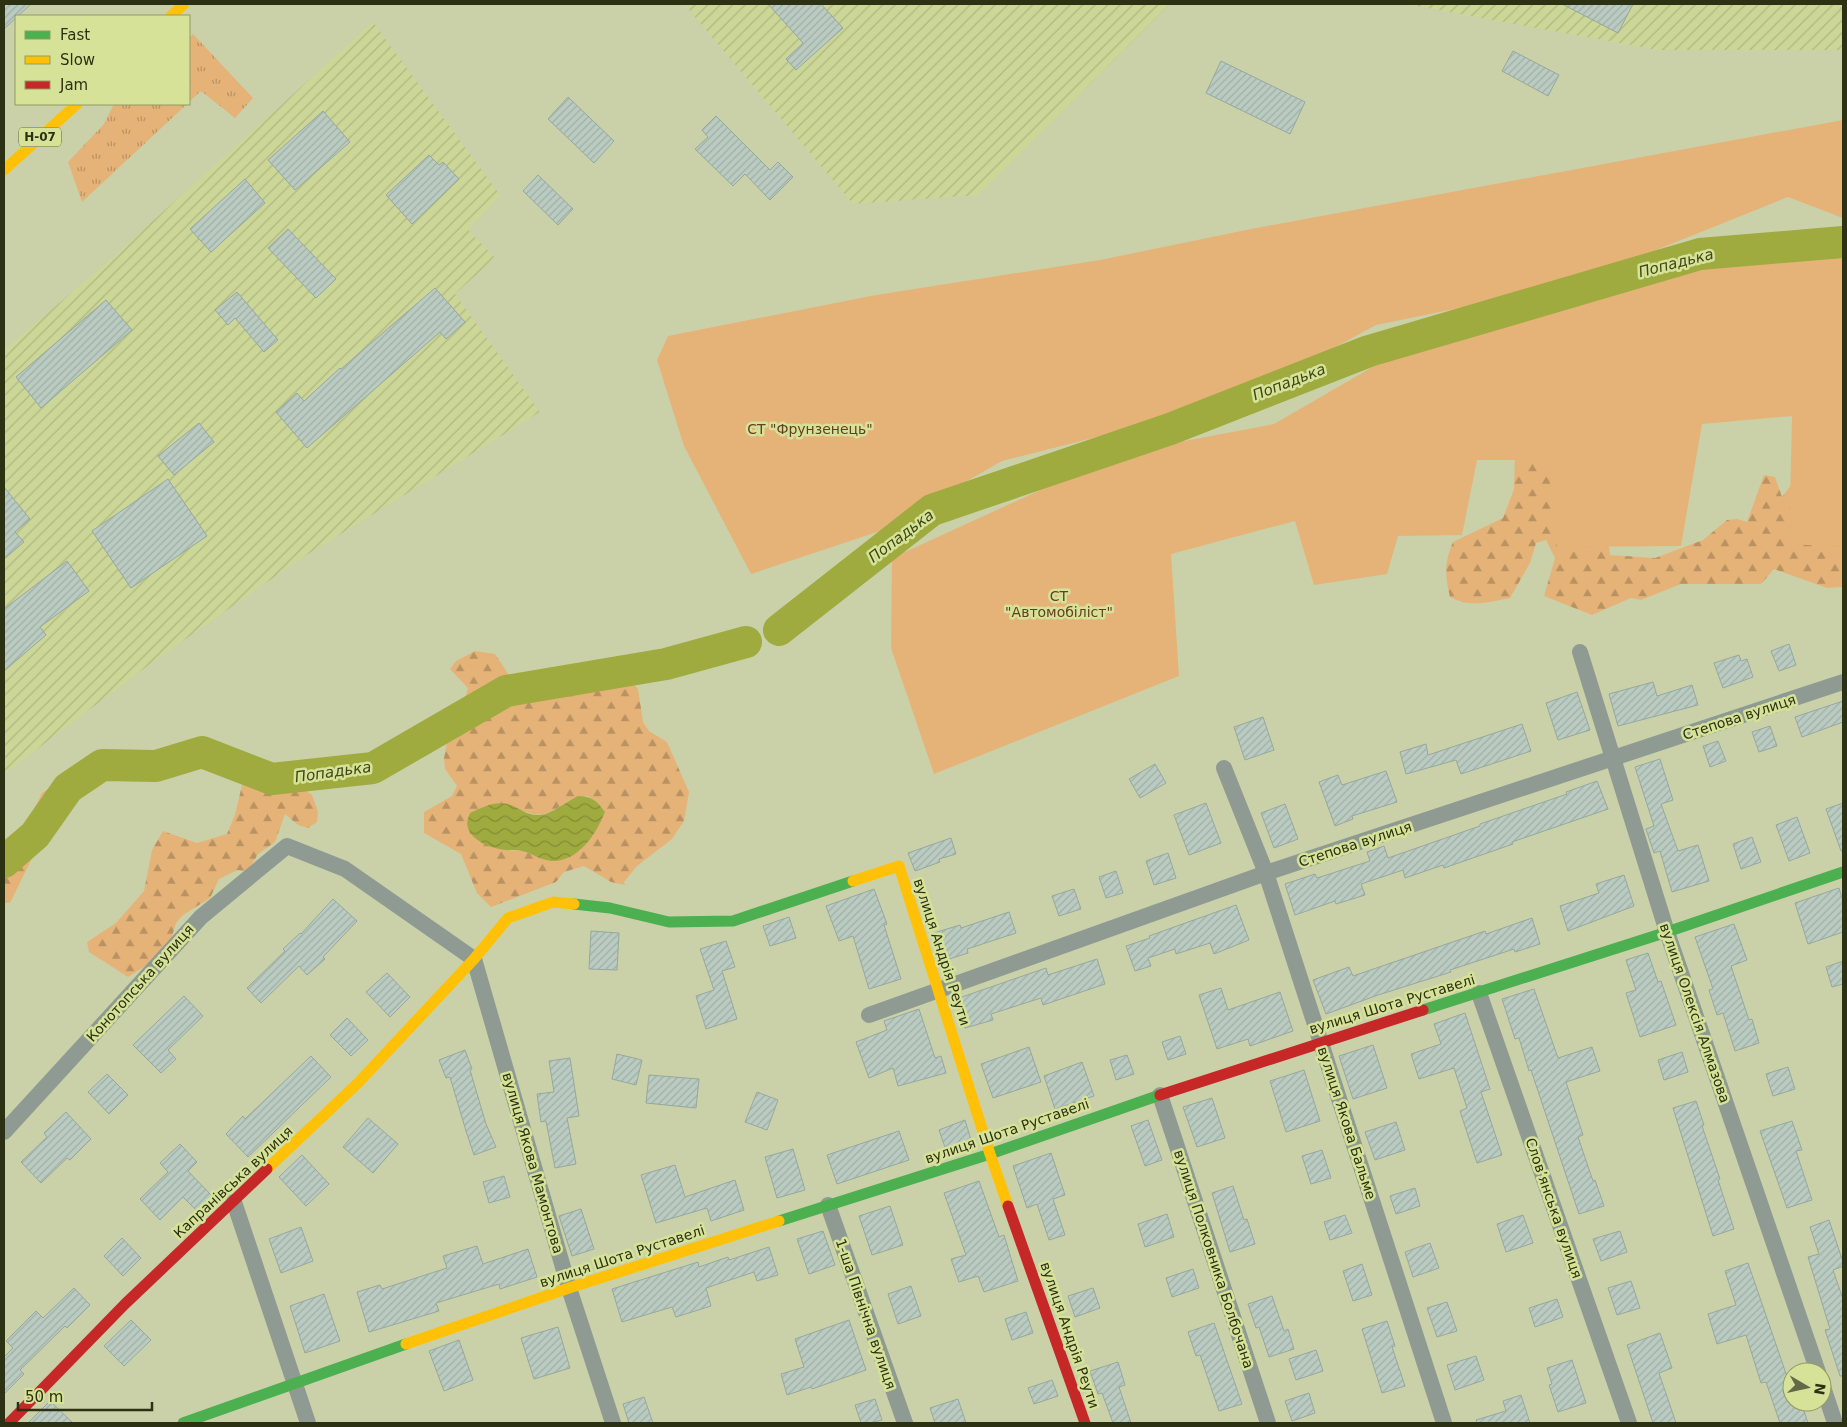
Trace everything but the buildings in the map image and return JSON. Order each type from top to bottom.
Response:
[{"type":"street","points":[[172,15],[184,4]]},
{"type":"street","name":"Н-07","points":[[4,170],[75,105]]},
{"type":"street","name":"вулиця Олексія Алмазова","points":[[1580,652],[1667,932],[1815,1362]]},
{"type":"street","name":"Степова вулиця","points":[[869,1015],[1266,873],[1843,682]]},
{"type":"street","name":"вулиця Якова Бальме","points":[[1224,768],[1266,873],[1444,1423]]},
{"type":"street","name":"Конотопська вулиця","points":[[4,1132],[201,917],[287,846],[345,869],[474,959]]},
{"type":"street","name":"вулиця Андрія Реути","points":[[474,959],[508,918],[553,902],[610,908],[669,922],[733,921],[899,866],[990,1154],[1085,1423]]},
{"type":"street","name":"вулиця Шота Руставелі","points":[[183,1423],[295,1382],[569,1288],[990,1154],[1160,1094],[1480,993],[1843,872]]},
{"type":"street","name":"Капранівська вулиця","points":[[9,1423],[125,1304],[358,1083],[474,959]]},
{"type":"street","name":"вулиця Якова Мамонтова","points":[[474,959],[569,1288],[613,1423]]},
{"type":"street","name":"Словʼянська вулиця","points":[[1480,993],[1629,1423]]},
{"type":"street","name":"вулиця Полковника Болбочана","points":[[1160,1094],[1268,1423]]},
{"type":"street","points":[[234,1202],[308,1423]]},
{"type":"street","name":"1-ша Північна вулиця","points":[[828,1205],[905,1423]]},
{"type":"shaded area","points":[[684,4],[1170,4],[978,195],[853,204]]},
{"type":"shaded area","points":[[1405,4],[1843,4],[1843,50],[1658,50]]},
{"type":"shaded area","points":[[373,22],[500,195],[468,230],[495,258],[455,294],[540,412],[300,559],[150,664],[4,774],[4,350],[105,264]]},
{"type":"green space","points":[[193,34],[253,98],[235,118],[201,91],[190,101],[190,37]]},
{"type":"green space","points":[[114,105],[186,105],[82,202],[68,162],[104,124]]},
{"type":"green space","name":"СТ \"Фрунзенець\"","points":[[1843,120],[1843,218],[1788,197],[1629,261],[1548,290],[1376,325],[1264,386],[1184,415],[1002,461],[880,531],[751,574],[684,446],[657,360],[668,336],[876,295],[1100,260],[1256,228]]},
{"type":"green space","name":"СТ \"Автомобіліст\"","points":[[1843,253],[1843,547],[1789,544],[1792,416],[1702,424],[1681,546],[1557,547],[1548,460],[1477,460],[1462,535],[1398,536],[1387,574],[1314,585],[1295,521],[1171,554],[1179,676],[934,774],[891,648],[892,558],[1121,453],[1274,424],[1376,365],[1510,317],[1704,265]]},
{"type":"green space","points":[[1515,454],[1549,455],[1603,501],[1610,555],[1655,558],[1703,540],[1727,520],[1737,519],[1747,522],[1764,475],[1775,477],[1782,497],[1802,471],[1843,537],[1843,587],[1827,588],[1774,569],[1761,584],[1681,584],[1641,600],[1631,598],[1592,615],[1544,596],[1555,558],[1546,540],[1536,543],[1530,563],[1510,598],[1480,603],[1457,600],[1450,597],[1446,576],[1448,556],[1453,542],[1503,518],[1514,489]]},
{"type":"green space","points":[[475,651],[495,654],[517,686],[526,694],[534,697],[549,695],[579,676],[616,665],[638,689],[643,722],[649,731],[667,742],[689,792],[684,821],[672,839],[637,866],[624,882],[625,885],[611,882],[584,866],[564,872],[556,882],[491,907],[477,893],[461,854],[424,833],[424,812],[452,796],[457,786],[445,769],[444,758],[448,737],[459,720],[468,688],[450,669],[456,661]],"holes":[[[578,796],[588,796],[605,812],[580,851],[550,861],[520,850],[509,851],[510,805],[531,814],[539,815],[546,814]]]},
{"type":"green space","points":[[247,764],[277,772],[312,795],[318,812],[317,822],[308,828],[298,825],[285,814],[275,842],[258,854],[248,871],[237,870],[219,879],[210,898],[183,915],[176,923],[169,946],[155,960],[128,977],[89,952],[87,942],[116,923],[144,891],[152,850],[163,831],[197,843],[227,834],[235,815]]},
{"type":"green space","points":[[64,780],[73,791],[62,825],[38,846],[10,903],[4,902],[4,840],[28,822],[42,793]]},
{"type":"water","points":[[578,796],[594,800],[605,812],[597,829],[585,845],[570,857],[561,860],[551,861],[520,850],[508,850],[490,846],[474,837],[467,826],[470,813],[490,805],[500,803],[511,805],[528,813],[540,815],[554,810]]},
{"type":"waterway","name":"Попадька","points":[[779,630],[932,510],[1170,429],[1369,351],[1700,254],[1843,242]]},
{"type":"waterway","name":"Попадька","points":[[4,862],[35,835],[68,788],[102,765],[156,766],[202,752],[272,779],[373,768],[506,691],[666,664],[746,642]]},
{"type":"traffic: fast","points":[[1423,1010],[1667,932],[1843,872]]},
{"type":"traffic: fast","points":[[574,904],[610,908],[669,922],[733,921],[853,881]]},
{"type":"traffic: fast","points":[[779,1221],[990,1154],[1160,1095]]},
{"type":"traffic: fast","points":[[183,1423],[406,1344]]},
{"type":"traffic: slow","points":[[172,15],[184,4]]},
{"type":"traffic: slow","points":[[4,170],[76,105]]},
{"type":"traffic: slow","points":[[853,881],[899,866],[1008,1206]]},
{"type":"traffic: slow","points":[[267,1169],[358,1083],[474,959],[508,918],[553,902],[574,904]]},
{"type":"traffic: slow","points":[[406,1344],[569,1288],[779,1221]]},
{"type":"traffic: jam","points":[[1160,1095],[1423,1010]]},
{"type":"traffic: jam","points":[[9,1423],[125,1304],[267,1169]]},
{"type":"traffic: jam","points":[[1008,1206],[1085,1423]]}]
